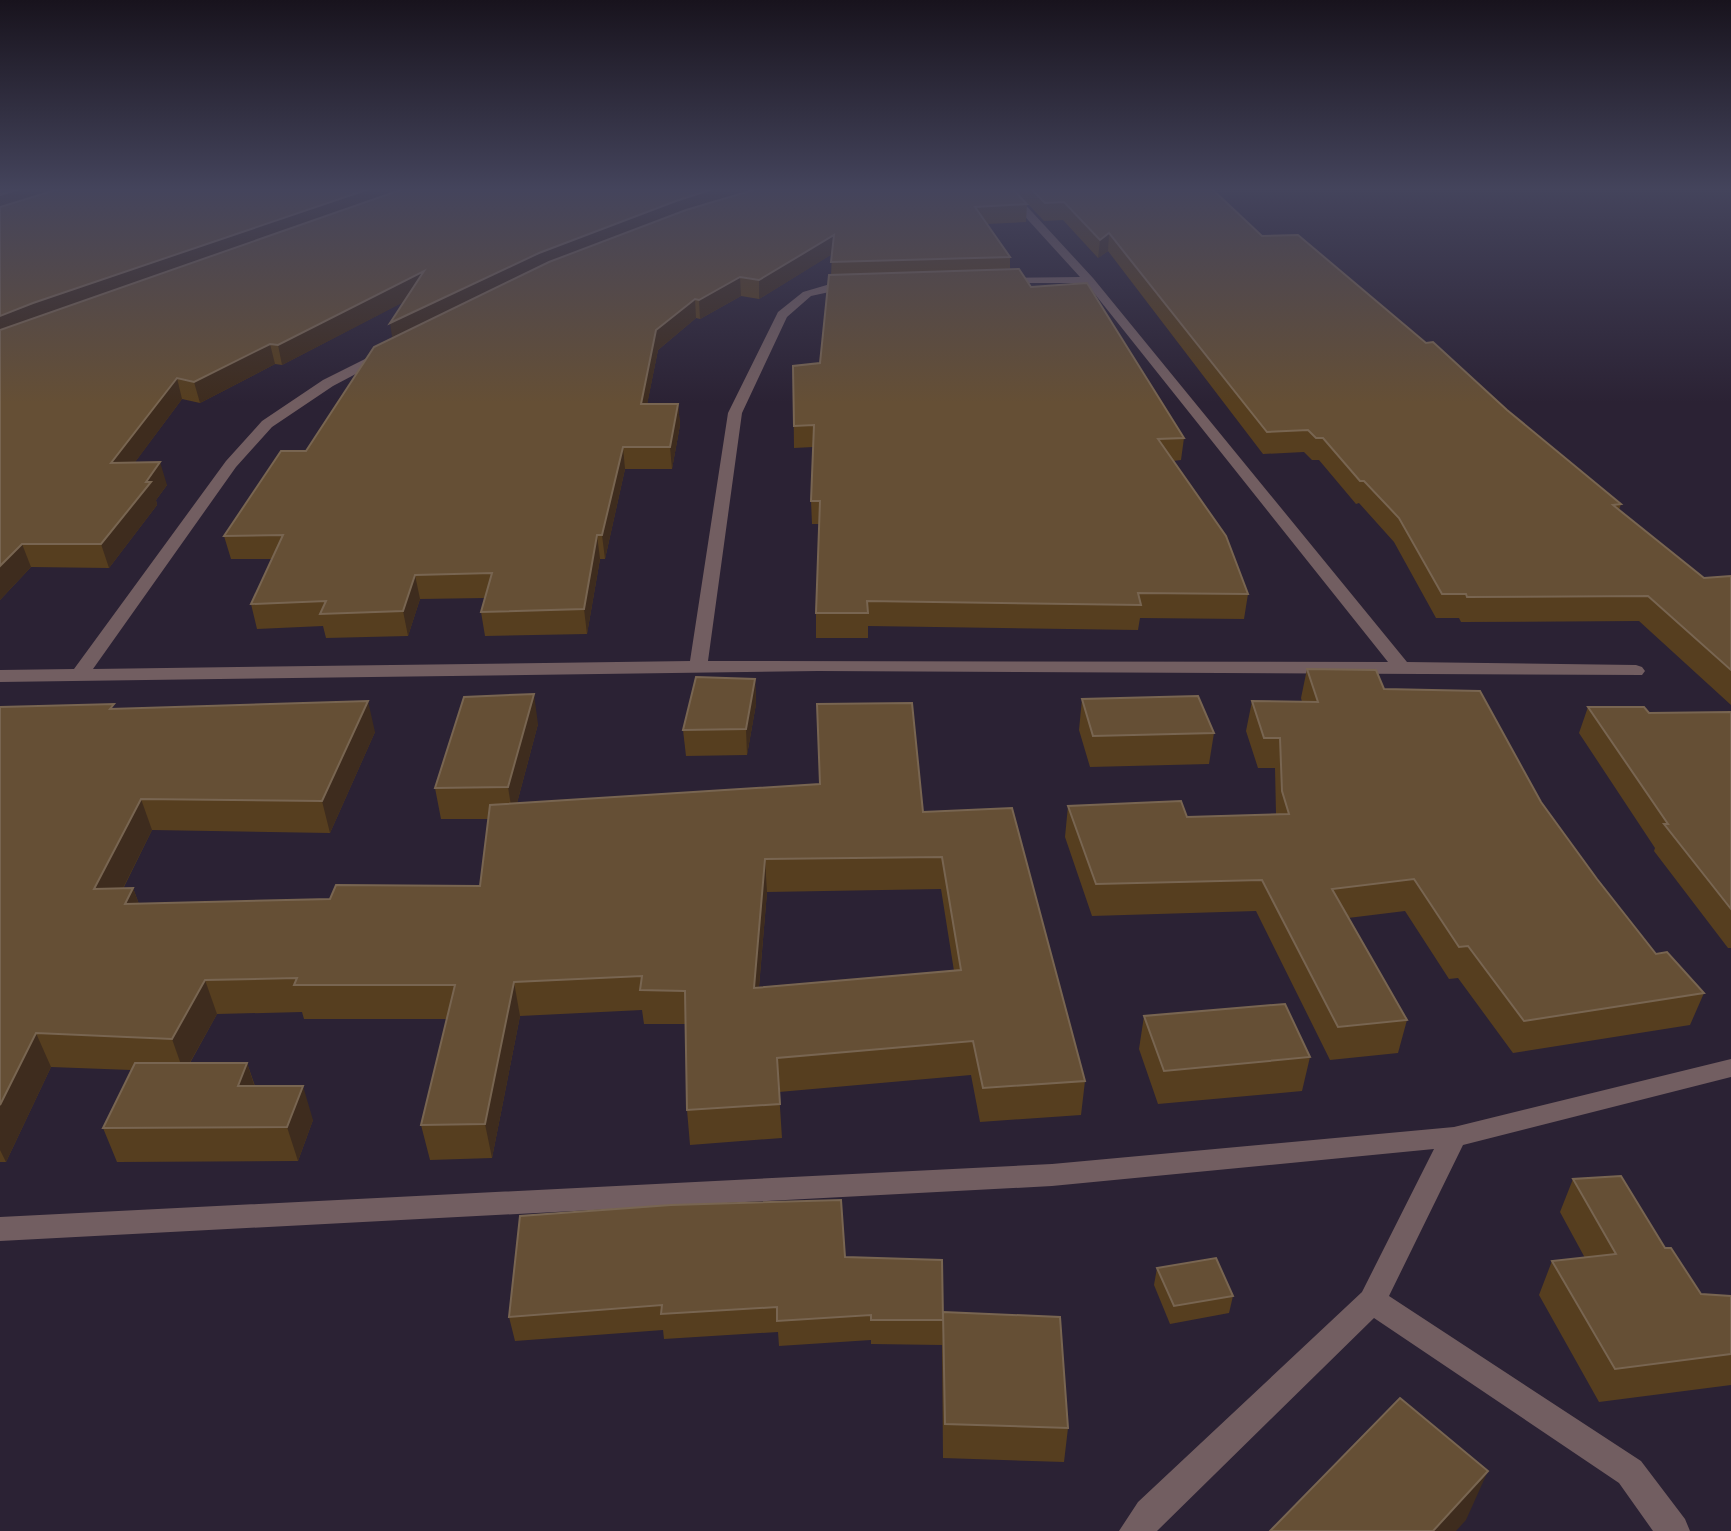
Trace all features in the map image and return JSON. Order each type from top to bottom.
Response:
[{"type":"street","points":[[1070,259],[1401,667]]},
{"type":"street","points":[[979,281],[1089,280]]},
{"type":"street","points":[[698,668],[735,413],[782,315],[807,294],[837,285],[873,283]]},
{"type":"street","points":[[79,675],[231,464],[267,424],[328,383],[394,349]]},
{"type":"street","points":[[0,676],[698,668],[1401,667],[1636,671]]},
{"type":"street","points":[[0,1229],[1052,1175],[1454,1137],[1731,1068]]},
{"type":"street","points":[[1136,1531],[1150,1513],[1372,1301],[1454,1137]]},
{"type":"street","points":[[1372,1301],[1630,1472],[1673,1531]]},
{"type":"building","points":[[0,259],[161,259],[33,303],[0,316]]},
{"type":"building","points":[[202,259],[525,259],[390,323],[424,271],[278,345],[270,344],[194,382],[177,378],[111,463],[160,462],[146,482],[151,482],[101,544],[22,544],[0,566],[0,330]]},
{"type":"building","points":[[556,259],[793,259],[759,280],[740,277],[699,300],[695,299],[656,330],[641,404],[678,404],[670,447],[623,447],[602,535],[597,535],[584,609],[481,612],[492,573],[415,575],[403,611],[320,614],[326,601],[251,604],[283,535],[224,536],[281,451],[306,451],[374,347]]},
{"type":"building","points":[[831,259],[922,259],[831,262]]},
{"type":"building","points":[[1130,259],[1327,259],[1426,343],[1433,342],[1507,410],[1621,504],[1613,505],[1704,578],[1731,576],[1731,670],[1648,596],[1467,597],[1466,594],[1442,594],[1399,518],[1364,481],[1360,481],[1323,438],[1316,438],[1308,430],[1267,432]]},
{"type":"building","points":[[1019,269],[1031,287],[1087,283],[1184,438],[1158,439],[1226,536],[1248,594],[1138,593],[1141,605],[867,601],[868,613],[816,613],[820,501],[811,501],[814,425],[794,426],[793,366],[820,363],[829,275]]},
{"type":"building","points":[[1307,669],[1376,670],[1384,689],[1480,691],[1541,802],[1597,879],[1656,954],[1667,952],[1704,993],[1524,1021],[1468,946],[1459,947],[1414,879],[1332,889],[1407,1020],[1338,1027],[1262,880],[1096,884],[1068,806],[1181,801],[1187,817],[1289,814],[1282,791],[1280,738],[1264,738],[1252,701],[1318,702]]},
{"type":"building","points":[[696,677],[755,679],[746,729],[683,730]]},
{"type":"building","points":[[534,694],[508,787],[435,788],[464,697]]},
{"type":"building","points":[[1198,696],[1214,733],[1093,736],[1082,699]]},
{"type":"building","points":[[368,701],[322,801],[141,799],[94,889],[133,888],[125,904],[330,899],[336,885],[480,886],[490,805],[820,784],[817,704],[912,703],[923,812],[1012,808],[1085,1081],[983,1088],[973,1041],[777,1058],[780,1104],[687,1110],[685,991],[640,990],[642,976],[514,982],[485,1124],[421,1125],[455,985],[294,985],[297,978],[205,980],[172,1039],[36,1033],[0,1105],[0,707],[114,704],[110,709]],"holes":[[[942,857],[961,970],[754,988],[765,859]]]},
{"type":"building","points":[[1588,707],[1644,707],[1649,713],[1731,712],[1731,909],[1664,824],[1668,824]]},
{"type":"building","points":[[1285,1004],[1310,1057],[1164,1071],[1144,1016]]},
{"type":"building","points":[[135,1063],[247,1063],[238,1086],[303,1086],[287,1127],[103,1128]]},
{"type":"building","points":[[1621,1176],[1665,1248],[1671,1248],[1701,1294],[1731,1296],[1731,1354],[1615,1369],[1552,1261],[1616,1254],[1573,1179]]},
{"type":"building","points":[[841,1200],[845,1257],[942,1260],[943,1320],[871,1320],[871,1315],[777,1321],[777,1307],[661,1314],[662,1305],[509,1317],[520,1216],[671,1205]]},
{"type":"building","points":[[1216,1258],[1233,1296],[1174,1306],[1157,1268]]},
{"type":"building","points":[[943,1312],[1060,1317],[1068,1428],[945,1424]]},
{"type":"building","points":[[1400,1398],[1488,1471],[1433,1531],[1270,1531]]}]
